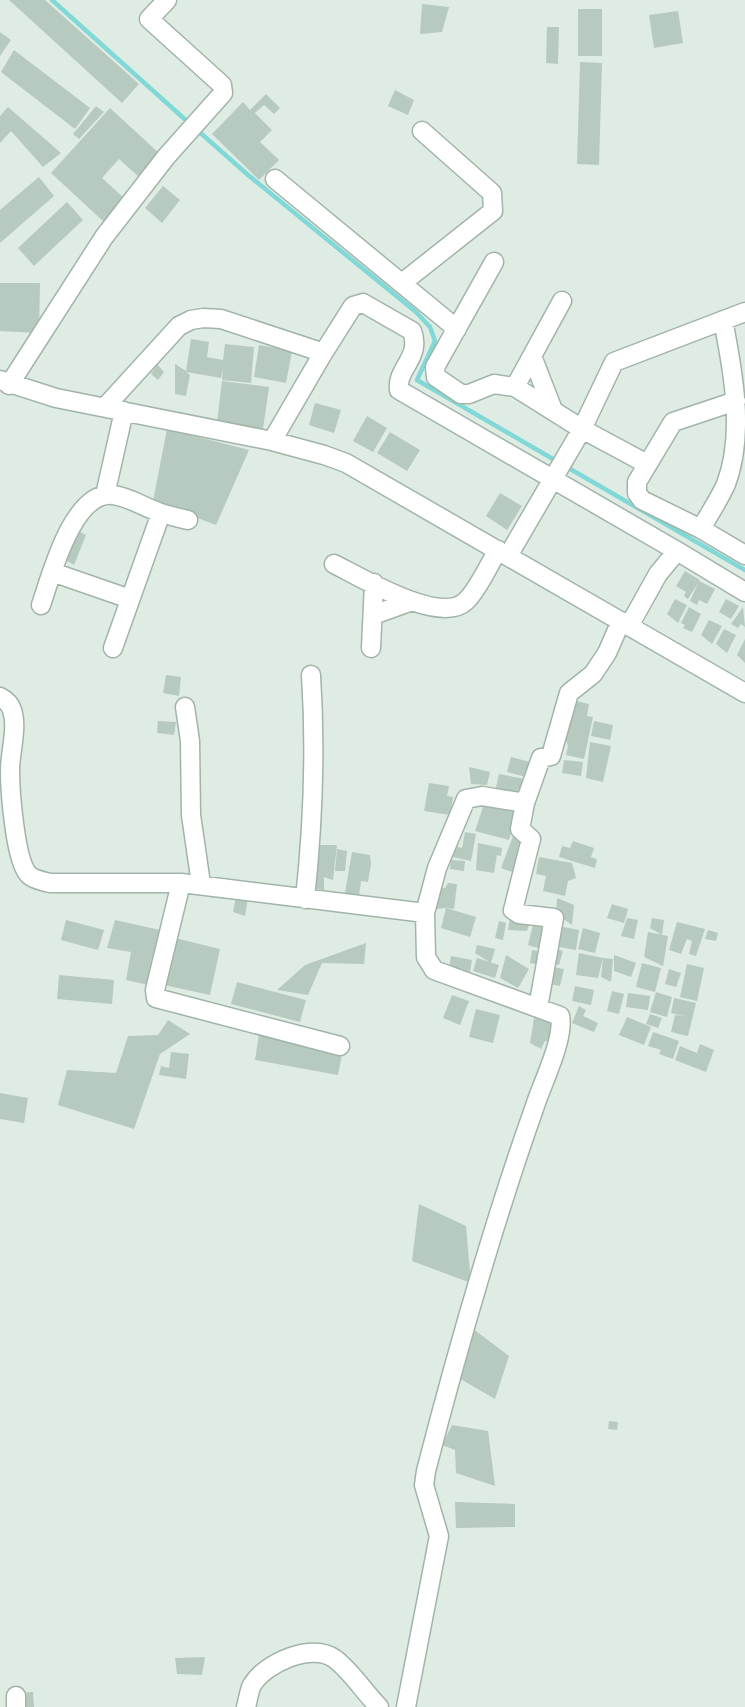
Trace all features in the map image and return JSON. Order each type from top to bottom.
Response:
[{"type":"street","points":[[167,0],[149,19],[223,89],[221,98],[166,157],[104,237],[4,382],[56,398],[272,441],[345,463],[745,693]]},
{"type":"street","points":[[402,283],[493,211],[494,206],[492,193],[422,131]]},
{"type":"street","points":[[274,179],[457,329]]},
{"type":"street","points":[[494,262],[457,329],[421,368],[398,385],[399,390],[558,470],[677,551],[745,592]]},
{"type":"street","points":[[515,387],[562,301]]},
{"type":"street","points":[[272,441],[353,306],[363,303],[412,331],[421,368],[461,394],[469,394],[494,384],[515,387],[582,429],[647,464]]},
{"type":"street","points":[[334,564],[428,608],[464,603],[503,553],[558,470],[582,429],[614,362],[745,312]]},
{"type":"street","points":[[105,407],[178,326],[191,320],[203,318],[221,320],[319,349],[322,355]]},
{"type":"street","points":[[701,529],[726,483],[741,428],[723,320]]},
{"type":"street","points":[[532,356],[553,410]]},
{"type":"street","points":[[736,401],[673,422],[637,482],[637,493],[642,500],[701,529],[745,555]]},
{"type":"street","points":[[105,495],[124,411]]},
{"type":"street","points":[[41,605],[68,532],[85,506],[105,495],[122,497],[161,513],[188,520]]},
{"type":"street","points":[[113,648],[161,513]]},
{"type":"street","points":[[538,1008],[554,918],[519,914],[513,910],[531,839],[520,829],[525,803],[541,758],[551,756],[569,693],[593,674],[658,574],[677,551]]},
{"type":"street","points":[[52,572],[130,599]]},
{"type":"street","points":[[371,648],[374,584]]},
{"type":"street","points":[[373,615],[412,601]]},
{"type":"street","points":[[305,899],[314,788],[315,720],[311,675]]},
{"type":"street","points":[[0,697],[11,709],[14,718],[10,771],[21,860],[27,874],[34,879],[50,883],[181,882],[425,913]]},
{"type":"street","points":[[185,707],[190,741],[191,815],[201,884]]},
{"type":"street","points":[[406,1707],[439,1536],[424,1485],[426,1471],[461,1336],[561,1023],[560,1016],[554,1012],[434,970],[426,957],[425,913],[437,868],[466,799],[482,796],[525,803]]},
{"type":"street","points":[[181,882],[155,990],[156,998],[340,1046]]},
{"type":"street","points":[[246,1707],[252,1686],[260,1676],[280,1660],[322,1653],[334,1658],[379,1707]]},
{"type":"building","points":[[9,0],[45,0],[139,84],[122,103]]},
{"type":"building","points":[[422,4],[449,7],[442,32],[420,34]]},
{"type":"building","points":[[578,9],[602,9],[602,56],[578,56]]},
{"type":"building","points":[[678,11],[683,43],[654,48],[649,15]]},
{"type":"building","points":[[547,27],[559,27],[558,64],[546,63]]},
{"type":"building","points":[[0,32],[11,40],[0,56]]},
{"type":"building","points":[[14,50],[90,108],[75,129],[1,72]]},
{"type":"building","points":[[580,62],[602,63],[599,165],[577,164]]},
{"type":"building","points":[[395,90],[414,100],[408,115],[388,106]]},
{"type":"building","points":[[266,94],[280,108],[274,114],[264,105],[255,113],[272,130],[260,142],[279,160],[259,180],[212,134],[243,102],[250,110]]},
{"type":"building","points":[[96,106],[104,112],[79,139],[73,134]]},
{"type":"building","points":[[8,107],[61,153],[43,167],[11,131],[0,143],[0,116]]},
{"type":"building","points":[[110,108],[161,155],[140,178],[119,159],[102,178],[125,199],[104,222],[51,173]]},
{"type":"building","points":[[39,177],[54,196],[0,243],[0,210]]},
{"type":"building","points":[[163,186],[180,200],[162,223],[145,208]]},
{"type":"building","points":[[67,202],[83,220],[34,266],[18,248]]},
{"type":"building","points":[[0,283],[40,283],[39,333],[0,331]]},
{"type":"building","points":[[191,339],[209,342],[207,357],[223,360],[225,344],[254,347],[251,383],[222,380],[223,369],[221,378],[186,372],[190,375],[186,396],[175,394],[175,364],[186,371]]},
{"type":"building","points":[[259,345],[292,351],[286,383],[254,377]]},
{"type":"building","points":[[157,364],[164,372],[158,380],[151,374]]},
{"type":"building","points":[[222,381],[269,387],[263,429],[217,422]]},
{"type":"building","points":[[315,403],[341,410],[334,433],[309,425]]},
{"type":"building","points":[[367,416],[387,428],[373,452],[353,441]]},
{"type":"building","points":[[167,429],[249,450],[216,525],[153,501]]},
{"type":"building","points":[[390,432],[420,450],[407,471],[377,453]]},
{"type":"building","points":[[500,493],[522,506],[507,530],[486,516]]},
{"type":"building","points":[[73,528],[86,535],[74,565],[64,559]]},
{"type":"building","points":[[685,571],[700,580],[688,599],[684,596],[686,592],[676,586]]},
{"type":"building","points":[[699,581],[715,589],[707,604],[699,600],[697,605],[690,601]]},
{"type":"building","points":[[675,599],[687,605],[678,623],[667,614]]},
{"type":"building","points":[[726,599],[739,606],[731,619],[719,612]]},
{"type":"building","points":[[689,607],[701,614],[692,632],[683,628],[685,625],[681,623]]},
{"type":"building","points":[[743,607],[745,627],[741,624],[738,628],[731,624]]},
{"type":"building","points":[[709,620],[722,626],[712,644],[701,635]]},
{"type":"building","points":[[724,629],[736,635],[727,653],[716,644]]},
{"type":"building","points":[[745,639],[745,663],[737,655]]},
{"type":"building","points":[[166,675],[181,677],[179,696],[163,693]]},
{"type":"building","points":[[568,699],[589,704],[587,716],[593,717],[584,759],[566,755],[568,746],[562,730]]},
{"type":"building","points":[[158,721],[176,722],[174,735],[157,733]]},
{"type":"building","points":[[594,721],[613,725],[610,740],[591,736]]},
{"type":"building","points":[[590,742],[611,746],[603,782],[586,778]]},
{"type":"building","points":[[511,757],[530,762],[526,777],[507,772]]},
{"type":"building","points":[[564,760],[583,762],[581,776],[562,773]]},
{"type":"building","points":[[469,767],[490,772],[487,785],[471,784]]},
{"type":"building","points":[[499,774],[525,779],[515,795],[495,792]]},
{"type":"building","points":[[429,783],[449,786],[447,796],[453,797],[450,815],[424,811]]},
{"type":"building","points":[[484,804],[518,807],[509,840],[475,831]]},
{"type":"building","points":[[515,831],[530,837],[515,873],[501,868]]},
{"type":"building","points":[[465,832],[476,834],[471,861],[452,857],[454,846],[462,848]]},
{"type":"building","points":[[573,841],[594,848],[591,857],[597,859],[595,868],[559,857],[562,846],[570,848]]},
{"type":"building","points":[[478,843],[502,848],[501,856],[497,855],[494,873],[476,870]]},
{"type":"building","points":[[313,845],[337,845],[333,880],[324,877],[324,890],[310,889]]},
{"type":"building","points":[[337,849],[347,851],[345,871],[335,871]]},
{"type":"building","points":[[352,852],[370,855],[368,882],[361,881],[359,896],[345,893]]},
{"type":"building","points":[[539,857],[572,863],[576,878],[568,881],[565,896],[543,891],[546,876],[536,874]]},
{"type":"building","points":[[451,860],[465,861],[464,871],[450,869]]},
{"type":"building","points":[[448,883],[457,884],[454,909],[435,909],[439,887],[445,888]]},
{"type":"building","points":[[236,896],[248,898],[245,916],[233,912]]},
{"type":"building","points":[[557,898],[574,905],[572,925],[556,914]]},
{"type":"building","points":[[612,904],[628,909],[624,923],[607,918]]},
{"type":"building","points":[[446,908],[476,917],[470,937],[441,928]]},
{"type":"building","points":[[535,917],[548,921],[541,949],[528,945]]},
{"type":"building","points":[[510,918],[531,920],[527,931],[508,930]]},
{"type":"building","points":[[627,918],[638,920],[634,939],[621,936]]},
{"type":"building","points":[[652,918],[664,920],[662,935],[650,928]]},
{"type":"building","points":[[66,920],[104,930],[98,950],[61,940]]},
{"type":"building","points":[[115,920],[160,930],[153,986],[126,980],[131,952],[107,948]]},
{"type":"building","points":[[499,921],[506,923],[503,940],[495,938]]},
{"type":"building","points":[[677,922],[705,929],[696,956],[689,954],[692,941],[687,939],[681,954],[669,950]]},
{"type":"building","points":[[558,926],[579,930],[576,950],[554,946]]},
{"type":"building","points":[[583,928],[600,933],[595,953],[578,949]]},
{"type":"building","points":[[708,930],[718,933],[716,941],[705,939]]},
{"type":"building","points":[[648,932],[668,936],[663,966],[644,957]]},
{"type":"building","points":[[175,938],[220,949],[210,995],[164,985]]},
{"type":"building","points":[[366,943],[364,964],[322,963],[308,995],[277,990],[305,965]]},
{"type":"building","points":[[477,945],[495,949],[491,963],[475,953]]},
{"type":"building","points":[[552,947],[563,951],[559,965],[548,962]]},
{"type":"building","points":[[532,950],[543,952],[541,965],[530,963]]},
{"type":"building","points":[[579,953],[603,958],[598,978],[576,975]]},
{"type":"building","points":[[506,955],[529,969],[518,988],[500,978]]},
{"type":"building","points":[[614,955],[636,963],[631,977],[614,971]]},
{"type":"building","points":[[451,956],[472,960],[470,972],[449,968]]},
{"type":"building","points":[[477,958],[499,965],[495,978],[473,971]]},
{"type":"building","points":[[603,958],[613,959],[611,982],[601,977]]},
{"type":"building","points":[[642,963],[661,968],[655,992],[636,987]]},
{"type":"building","points":[[687,964],[704,968],[697,1001],[680,997]]},
{"type":"building","points":[[553,967],[564,969],[560,986],[549,984]]},
{"type":"building","points":[[669,969],[681,973],[676,987],[665,984]]},
{"type":"building","points":[[59,975],[114,980],[112,1004],[57,999]]},
{"type":"building","points":[[237,982],[306,1000],[300,1022],[231,1004]]},
{"type":"building","points":[[575,986],[594,990],[591,1005],[572,1001]]},
{"type":"building","points":[[612,991],[624,994],[619,1014],[607,1011]]},
{"type":"building","points":[[656,992],[672,997],[667,1017],[650,1012]]},
{"type":"building","points":[[628,993],[650,996],[648,1010],[626,1007]]},
{"type":"building","points":[[452,995],[469,1001],[460,1025],[443,1018]]},
{"type":"building","points":[[674,998],[696,1003],[688,1036],[671,1032],[675,1015],[684,1016],[671,1013]]},
{"type":"building","points":[[579,1006],[586,1010],[583,1016],[598,1023],[594,1032],[572,1023]]},
{"type":"building","points":[[476,1009],[500,1015],[493,1043],[469,1037]]},
{"type":"building","points":[[650,1014],[662,1018],[658,1028],[646,1024]]},
{"type":"building","points":[[627,1017],[651,1027],[644,1045],[619,1035]]},
{"type":"building","points":[[534,1018],[559,1023],[555,1043],[545,1041],[541,1049],[530,1043]]},
{"type":"building","points":[[168,1020],[190,1034],[160,1054],[134,1129],[58,1105],[67,1070],[116,1073],[128,1036],[158,1035]]},
{"type":"building","points":[[653,1032],[679,1041],[673,1059],[659,1054],[661,1050],[648,1046]]},
{"type":"building","points":[[259,1034],[343,1049],[338,1075],[255,1060]]},
{"type":"building","points":[[700,1044],[714,1050],[706,1072],[675,1060],[680,1046],[697,1053]]},
{"type":"building","points":[[171,1052],[189,1054],[186,1079],[159,1075],[161,1066],[169,1068]]},
{"type":"building","points":[[0,1093],[28,1098],[24,1123],[0,1119]]},
{"type":"building","points":[[419,1204],[466,1226],[471,1283],[412,1261]]},
{"type":"building","points":[[472,1328],[509,1356],[495,1399],[457,1377]]},
{"type":"building","points":[[609,1421],[618,1422],[617,1430],[608,1429]]},
{"type":"building","points":[[452,1425],[488,1431],[495,1486],[456,1473],[455,1450],[442,1445]]},
{"type":"building","points":[[455,1502],[515,1504],[515,1527],[456,1528]]},
{"type":"building","points":[[205,1657],[202,1675],[177,1674],[175,1658]]},
{"type":"building","points":[[33,1692],[34,1707],[21,1707],[19,1693]]},
{"type":"waterway","points":[[52,0],[189,123]]},
{"type":"waterway","points":[[196,129],[248,175],[416,312],[430,327],[435,341],[417,380],[558,462]]},
{"type":"waterway","points":[[565,466],[745,570]]}]
